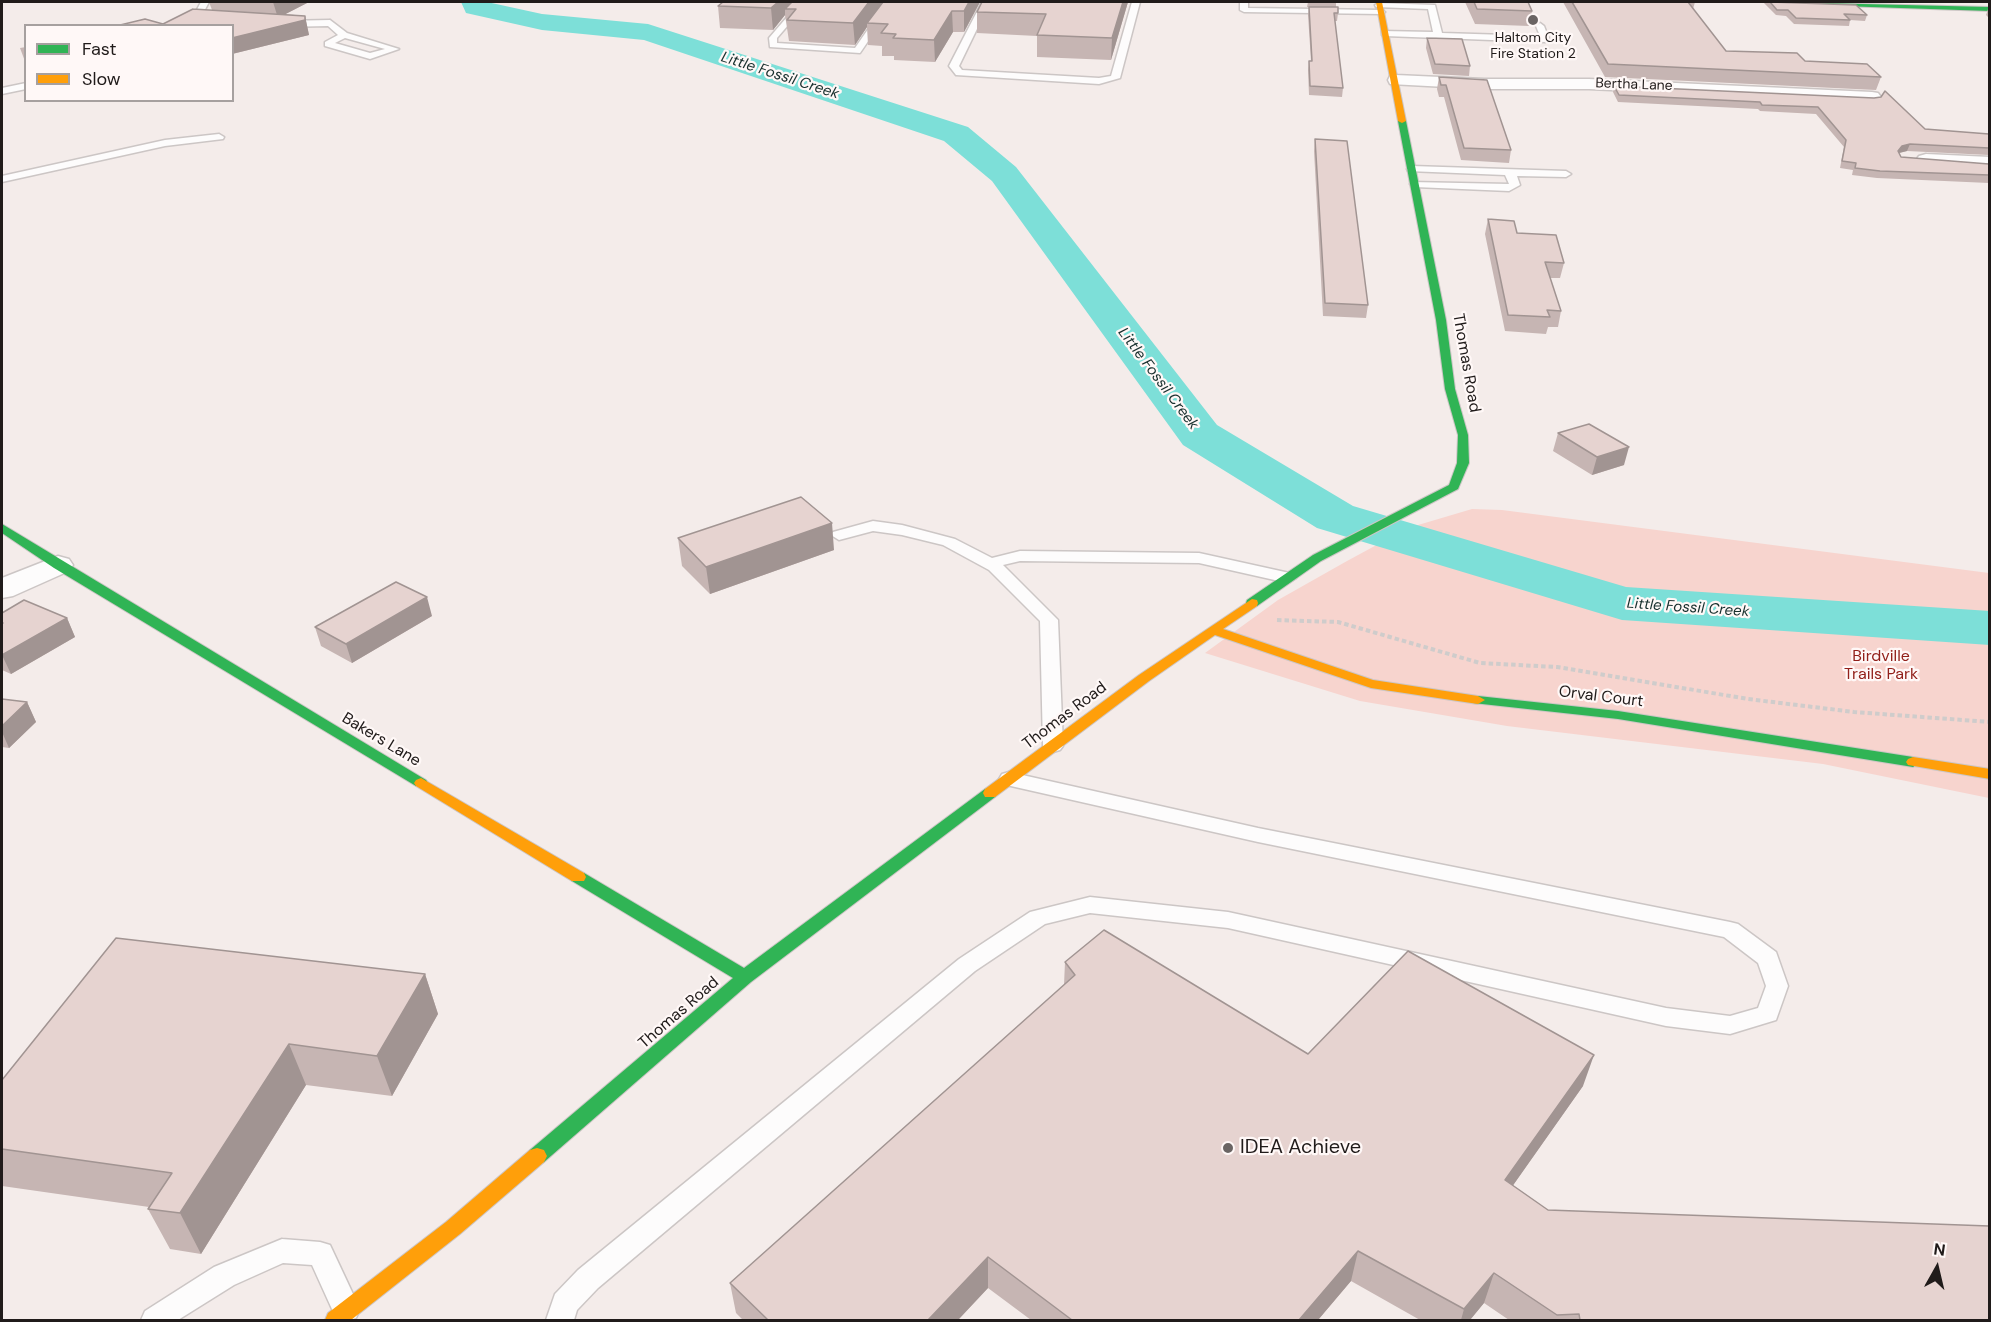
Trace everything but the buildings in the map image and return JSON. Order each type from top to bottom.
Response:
[{"type":"street","points":[[1781,2],[1989,9]]},
{"type":"street","name":"Thomas Road","points":[[341,1315],[453,1228],[745,978],[1144,678],[1317,558],[1454,487],[1463,463],[1463,435],[1450,389],[1442,320],[1380,6]]},
{"type":"street","name":"Bertha Lane","points":[[1396,80],[1484,84],[1601,84],[1872,97]]},
{"type":"street","points":[[1906,159],[1989,164]]},
{"type":"street","name":"Bakers Lane","points":[[2,528],[58,565],[745,978]]},
{"type":"street","points":[[2,589],[58,565]]},
{"type":"street","name":"Orval Court","points":[[1214,630],[1371,684],[1483,701],[1618,715],[1989,774]]},
{"type":"lane","points":[[205,2],[195,19],[224,22]]},
{"type":"lane","points":[[804,2],[772,38],[773,45],[857,51],[891,2]]},
{"type":"lane","points":[[986,2],[954,66],[959,74],[1099,81],[1115,78],[1136,2]]},
{"type":"lane","points":[[1244,2],[1244,10],[1380,6],[1432,7],[1438,35]]},
{"type":"lane","points":[[268,24],[312,26],[330,23],[344,35],[391,46],[394,49],[369,56],[328,44],[344,35]]},
{"type":"lane","points":[[1386,33],[1545,39],[1540,26]]},
{"type":"lane","points":[[2,91],[24,86]]},
{"type":"lane","points":[[2,179],[165,143],[219,137]]},
{"type":"lane","points":[[1412,169],[1566,174]]},
{"type":"lane","points":[[1415,184],[1509,188],[1515,185],[1514,178],[1508,172]]},
{"type":"lane","points":[[839,535],[873,526],[902,530],[949,542],[990,563],[1049,620],[1053,746]]},
{"type":"lane","points":[[990,563],[1020,556],[1199,558],[1288,578]]},
{"type":"lane","points":[[560,1320],[565,1303],[588,1278],[967,965],[1038,918],[1090,904],[1228,920],[1654,1015],[1730,1025],[1768,1014],[1777,986],[1768,958],[1730,930],[1258,835],[1009,779]]},
{"type":"lane","points":[[155,1320],[224,1276],[282,1251],[320,1254],[341,1315]]},
{"type":"path","points":[[1267,620],[1338,622],[1480,663],[1557,667],[1748,699],[1842,711],[1989,722]]},
{"type":"green space","name":"Birdville Trails Park","points":[[1472,509],[1502,510],[1989,573],[1989,798],[1823,764],[1507,726],[1360,701],[1205,653],[1278,600],[1408,528]]},
{"type":"waterway","name":"Little Fossil Creek","points":[[474,2],[475,7],[542,22],[648,32],[956,134],[1004,174],[1200,435],[1335,517],[1622,603],[1990,628]]},
{"type":"traffic: fast","points":[[1781,2],[1990,9]]},
{"type":"traffic: fast","points":[[1252,603],[1317,558],[1454,487],[1463,463],[1463,435],[1450,389],[1441,320],[1402,121]]},
{"type":"traffic: fast","points":[[2,528],[58,565],[421,783]]},
{"type":"traffic: fast","points":[[1478,700],[1618,715],[1913,762]]},
{"type":"traffic: fast","points":[[537,1156],[745,977],[990,793]]},
{"type":"traffic: fast","points":[[578,877],[745,977]]},
{"type":"traffic: slow","points":[[1379,2],[1402,121]]},
{"type":"traffic: slow","points":[[990,793],[1144,678],[1252,603]]},
{"type":"traffic: slow","points":[[1214,630],[1371,684],[1478,700]]},
{"type":"traffic: slow","points":[[1913,762],[1990,774]]},
{"type":"traffic: slow","points":[[421,783],[578,877]]},
{"type":"traffic: slow","points":[[335,1320],[453,1228],[537,1156]]},
{"type":"place","name":"Haltom City Fire Station 2","points":[[1533,20]]},
{"type":"place","name":"IDEA Achieve","points":[[1228,1148]]}]
